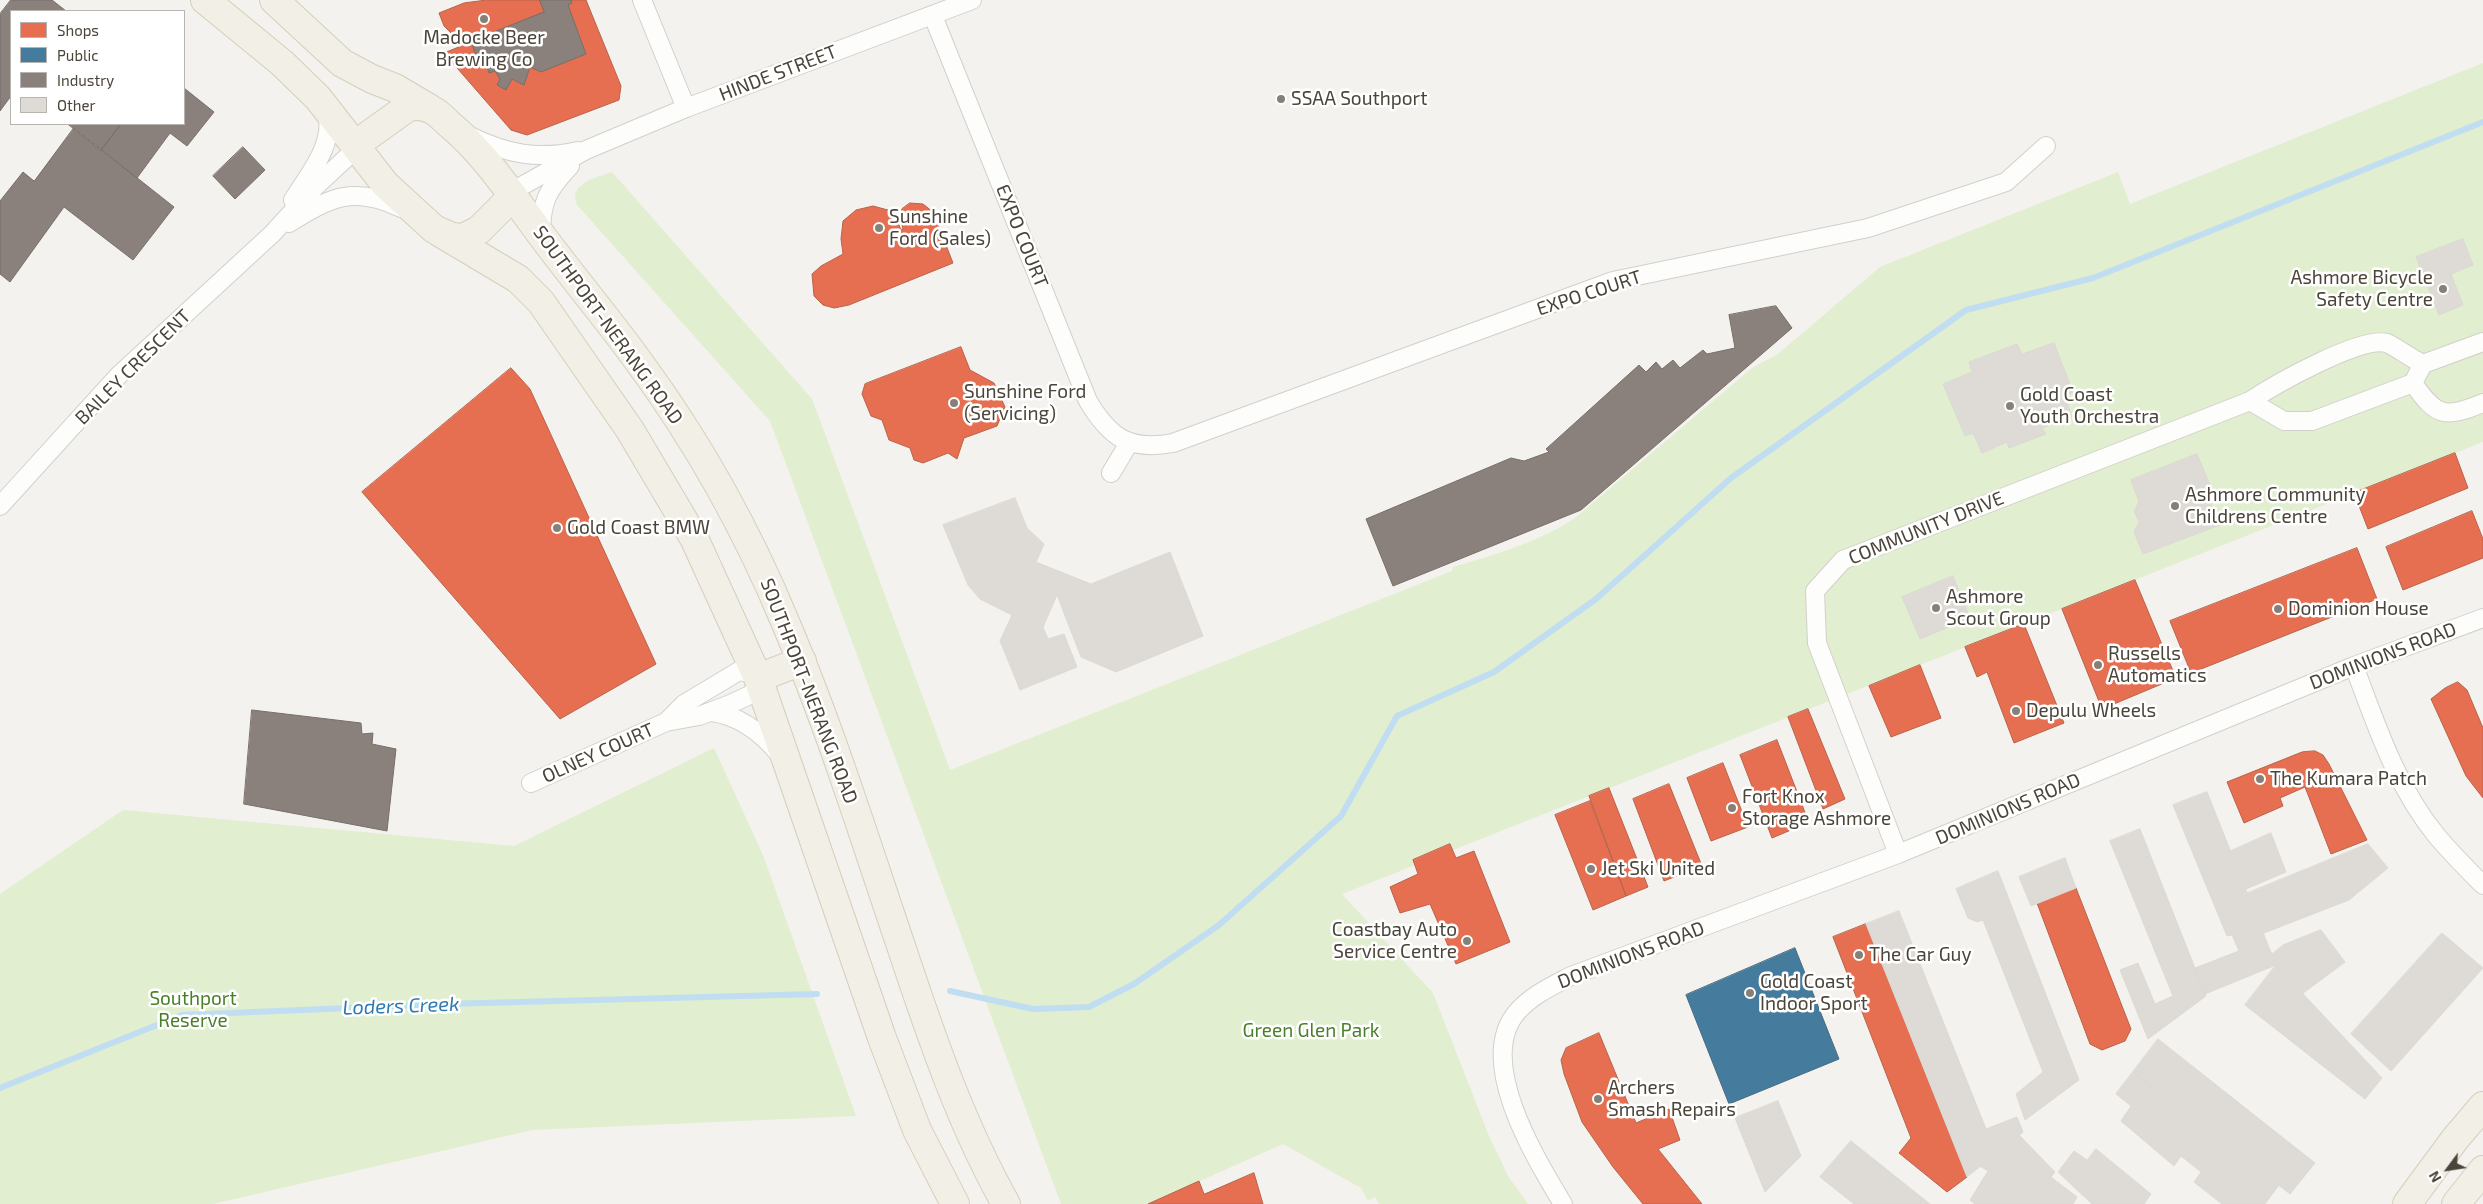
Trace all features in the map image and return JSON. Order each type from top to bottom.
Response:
[{"type":"main road","points":[[205,0],[282,63],[324,104],[385,184],[417,215],[439,232],[518,279],[541,302],[630,430],[694,538],[758,678],[791,769],[882,1038],[917,1130],[955,1204]]},
{"type":"main road","points":[[274,0],[342,63],[372,79],[395,88],[429,108]]},
{"type":"main road","points":[[356,147],[408,107],[429,108]]},
{"type":"main road","name":"SOUTHPORT-NERANG ROAD","points":[[429,108],[454,128],[489,163],[541,235],[640,363],[698,450],[766,580],[802,661],[828,729],[928,1026],[972,1136],[1006,1204]]},
{"type":"main road","points":[[439,232],[452,237],[463,238],[480,230],[512,194]]},
{"type":"main road","points":[[758,678],[802,661]]},
{"type":"main road","points":[[2407,1204],[2455,1139],[2483,1106]]},
{"type":"main road","points":[[2456,1204],[2483,1170]]},
{"type":"street","points":[[642,0],[686,108]]},
{"type":"street","name":"HINDE STREET","points":[[512,194],[586,150],[686,108],[972,0]]},
{"type":"street","name":"EXPO COURT","points":[[933,16],[1088,401],[1098,418],[1110,431],[1128,443],[1156,446],[1173,443],[1613,281],[1868,228],[2006,182],[2046,146]]},
{"type":"street","points":[[272,234],[325,145],[328,122],[324,104]]},
{"type":"street","name":"HINDE STREET","points":[[454,128],[490,146],[514,154],[544,155],[586,150]]},
{"type":"street","name":"BAILEY CRESCENT","points":[[0,506],[119,375],[272,234],[316,186],[356,147]]},
{"type":"street","name":"HINDE STREET","points":[[541,235],[541,212],[545,199],[556,181],[586,150]]},
{"type":"street","name":"BAILEY CRESCENT","points":[[272,234],[330,200],[359,194],[378,198],[417,215]]},
{"type":"street","points":[[2250,400],[2284,421],[2312,421],[2413,383],[2423,364],[2483,342]]},
{"type":"street","name":"COMMUNITY DRIVE","points":[[1898,854],[1817,643],[1815,591],[1842,560],[2250,400],[2302,369],[2370,344],[2387,343],[2423,364]]},
{"type":"street","points":[[2413,383],[2427,402],[2442,412],[2456,414],[2483,404]]},
{"type":"street","points":[[1111,473],[1128,443]]},
{"type":"street","name":"DOMINIONS ROAD","points":[[1563,1204],[1530,1149],[1504,1080],[1504,1036],[1516,1013],[1533,997],[1571,976],[1898,854],[2354,666],[2483,618]]},
{"type":"street","points":[[2354,666],[2378,730],[2405,789],[2436,835],[2483,885]]},
{"type":"street","name":"OLNEY COURT","points":[[531,783],[666,722],[712,712],[750,695],[755,689],[758,678],[751,672],[738,670],[684,704],[666,722]]},
{"type":"street","name":"OLNEY COURT","points":[[712,712],[734,717],[758,732],[791,769]]},
{"type":"green space","name":"Green Glen Park","points":[[2483,63],[2483,442],[1342,894],[1433,993],[1489,1136],[1508,1176],[1528,1204],[1379,1204],[1375,1197],[1368,1201],[1361,1188],[1283,1144],[1148,1204],[1061,1204],[770,421],[577,205],[575,198],[576,191],[585,182],[612,172],[812,399],[950,770],[1452,571],[1453,567],[1516,547],[1561,527],[1575,518],[1752,368],[1778,354],[1880,267],[2118,172],[2130,204]]},
{"type":"green space","name":"Southport Reserve","points":[[714,748],[763,855],[856,1116],[532,1130],[213,1204],[0,1204],[0,894],[123,810],[514,846]]},
{"type":"building: Shops","name":"Madocke Beer Brewing Co","points":[[487,0],[540,0],[544,12],[463,45],[444,26],[439,13],[464,3]]},
{"type":"building: Shops","points":[[540,0],[586,0],[621,86],[619,100],[527,135],[511,130],[444,53],[544,12]]},
{"type":"building: Shops","points":[[910,203],[923,204],[933,212],[953,263],[849,305],[834,308],[823,305],[814,296],[812,274],[821,266],[843,254],[841,239],[843,221],[856,210],[873,206],[888,210],[896,218],[901,230],[903,229],[900,216],[902,209]]},
{"type":"building: Shops","points":[[961,347],[970,370],[994,383],[1005,407],[997,426],[964,438],[957,459],[948,453],[923,463],[914,460],[910,448],[889,440],[882,420],[871,416],[862,394],[865,384]]},
{"type":"building: Shops","points":[[511,368],[530,389],[656,664],[560,719],[362,492]]},
{"type":"building: Shops","points":[[2455,453],[2468,488],[2368,529],[2354,493]]},
{"type":"building: Shops","points":[[2472,511],[2483,539],[2483,558],[2403,590],[2386,547]]},
{"type":"building: Shops","name":"Dominion House","points":[[2357,548],[2377,599],[2191,673],[2170,621]]},
{"type":"building: Shops","points":[[2135,580],[2176,678],[2102,709],[2062,609]]},
{"type":"building: Shops","points":[[2024,624],[2064,723],[2014,743],[1987,672],[1977,677],[1965,647]]},
{"type":"building: Shops","points":[[1920,665],[1941,718],[1891,737],[1869,686]]},
{"type":"building: Shops","points":[[2458,682],[2467,690],[2483,728],[2483,798],[2466,776],[2431,699],[2445,688]]},
{"type":"building: Shops","points":[[1808,709],[1845,799],[1823,809],[1788,717]]},
{"type":"building: Shops","points":[[1777,740],[1806,815],[1789,821],[1791,830],[1772,838],[1740,755]]},
{"type":"building: Shops","points":[[2315,751],[2323,755],[2329,764],[2367,840],[2331,854],[2305,787],[2280,798],[2283,806],[2244,823],[2227,782],[2302,752]]},
{"type":"building: Shops","points":[[1723,763],[1748,827],[1711,841],[1687,778]]},
{"type":"building: Shops","points":[[1669,784],[1702,866],[1664,881],[1633,799]]},
{"type":"building: Shops","points":[[1609,788],[1648,887],[1626,896],[1589,796]]},
{"type":"building: Shops","points":[[1590,801],[1626,896],[1593,910],[1555,815]]},
{"type":"building: Shops","points":[[1450,844],[1456,858],[1474,851],[1510,942],[1456,964],[1430,904],[1400,913],[1390,887],[1418,874],[1413,860]]},
{"type":"building: Shops","points":[[2076,888],[2131,1029],[2125,1041],[2102,1050],[2090,1044],[2037,903]]},
{"type":"building: Shops","points":[[1866,924],[1967,1177],[1947,1192],[1899,1153],[1911,1138],[1833,937]]},
{"type":"building: Shops","points":[[1599,1033],[1636,1123],[1669,1109],[1680,1140],[1658,1149],[1702,1204],[1643,1204],[1613,1167],[1582,1122],[1564,1074],[1561,1060],[1566,1048]]},
{"type":"building: Shops","points":[[1254,1173],[1263,1204],[1148,1204],[1199,1181],[1204,1194]]},
{"type":"building: Public","points":[[1795,948],[1839,1059],[1729,1104],[1686,995]]},
{"type":"building: Industry","points":[[11,0],[52,0],[65,10],[10,10],[10,97],[0,111],[0,14]]},
{"type":"building: Industry","points":[[540,0],[571,0],[572,3],[568,5],[586,54],[541,72],[530,67],[524,85],[512,79],[506,90],[497,85],[500,79],[495,71],[489,73],[484,57],[477,59],[471,41],[544,12]]},
{"type":"building: Industry","points":[[185,89],[214,112],[187,146],[170,133],[137,178],[101,150],[120,125],[185,125]]},
{"type":"building: Industry","points":[[69,125],[120,125],[101,150]]},
{"type":"building: Industry","points":[[74,128],[174,207],[133,260],[64,207],[10,282],[0,274],[0,201],[23,172],[34,181]]},
{"type":"building: Industry","points":[[243,147],[265,170],[235,199],[213,176]]},
{"type":"building: Industry","points":[[1776,306],[1792,328],[1581,510],[1393,586],[1366,519],[1511,458],[1524,461],[1549,452],[1546,449],[1639,365],[1646,372],[1656,362],[1662,369],[1673,360],[1680,368],[1703,350],[1707,354],[1735,348],[1729,315]]},
{"type":"building: Industry","points":[[252,710],[361,723],[362,734],[373,733],[372,744],[396,749],[387,831],[244,804]]},
{"type":"building: Other","name":"Ashmore Bicycle Safety Centre","points":[[2463,239],[2473,265],[2451,274],[2463,305],[2439,315],[2416,257]]},
{"type":"building: Other","name":"Gold Coast Youth Orchestra","points":[[2054,343],[2073,392],[2065,396],[2072,417],[2042,428],[2046,434],[2009,448],[2007,442],[1982,453],[1973,433],[1965,436],[1943,384],[1972,372],[1969,362],[2017,344],[2022,354]]},
{"type":"building: Other","name":"Ashmore Community Childrens Centre","points":[[2197,454],[2210,485],[2204,487],[2220,525],[2143,554],[2134,532],[2139,522],[2134,511],[2139,502],[2131,480]]},
{"type":"building: Other","points":[[1015,498],[1027,528],[1044,544],[1036,562],[1091,584],[1170,552],[1203,636],[1116,672],[1081,657],[1057,595],[1043,627],[1048,639],[1064,634],[1077,667],[1020,690],[1000,641],[1012,615],[980,599],[968,585],[943,525]]},
{"type":"building: Other","name":"Ashmore Scout Group","points":[[1953,576],[1970,618],[1920,639],[1902,597]]},
{"type":"building: Other","points":[[2207,792],[2276,965],[2205,994],[2195,968],[2239,951],[2232,935],[2227,936],[2173,805]]},
{"type":"building: Other","points":[[2140,829],[2206,996],[2148,1039],[2120,970],[2138,963],[2155,1004],[2173,996],[2110,841]]},
{"type":"building: Other","points":[[2271,833],[2286,872],[2246,889],[2231,851]]},
{"type":"building: Other","points":[[2368,844],[2388,868],[2349,900],[2264,933],[2248,893]]},
{"type":"building: Other","points":[[2065,858],[2076,888],[2031,906],[2019,877]]},
{"type":"building: Other","points":[[1998,871],[2079,1080],[2025,1120],[2016,1094],[2043,1072],[1983,920],[1977,922],[1968,918],[1956,889]]},
{"type":"building: Other","points":[[1899,911],[1986,1129],[2017,1117],[2023,1132],[1967,1177],[1866,924]]},
{"type":"building: Other","points":[[2321,930],[2345,962],[2302,994],[2276,965],[2272,954],[2283,945]]},
{"type":"building: Other","points":[[2442,933],[2483,968],[2391,1071],[2351,1034]]},
{"type":"building: Other","points":[[2276,965],[2382,1078],[2365,1099],[2245,1005]]},
{"type":"building: Other","points":[[2158,1039],[2315,1163],[2290,1194],[2133,1072]]},
{"type":"building: Other","points":[[2133,1072],[2279,1185],[2265,1204],[2222,1204],[2194,1182],[2201,1172],[2181,1156],[2174,1166],[2121,1121],[2131,1106],[2116,1094]]},
{"type":"building: Other","points":[[1778,1101],[1801,1156],[1765,1192],[1735,1118]]},
{"type":"building: Other","points":[[2019,1135],[2055,1172],[2051,1177],[2077,1197],[2073,1204],[1975,1204],[1970,1200],[1988,1171],[1980,1166]]},
{"type":"building: Other","points":[[1851,1141],[1930,1204],[1854,1204],[1820,1177]]},
{"type":"building: Other","points":[[2096,1149],[2151,1194],[2144,1204],[2092,1204],[2058,1172],[2074,1151],[2087,1160]]},
{"type":"waterway","points":[[950,991],[1033,1009],[1089,1007],[1134,984],[1219,925],[1341,816],[1397,716],[1494,672],[1596,599],[1731,478],[1966,310],[2093,278],[2483,122]]},
{"type":"waterway","name":"Loders Creek","points":[[0,1088],[182,1015],[445,1004],[817,994]]},
{"type":"place","name":"Madocke Beer Brewing Co","points":[[484,19]]},
{"type":"place","name":"SSAA Southport","points":[[1281,99]]},
{"type":"place","name":"Sunshine Ford (Sales)","points":[[879,228]]},
{"type":"place","name":"Ashmore Bicycle Safety Centre","points":[[2443,289]]},
{"type":"place","name":"Sunshine Ford (Servicing)","points":[[954,403]]},
{"type":"place","name":"Gold Coast Youth Orchestra","points":[[2010,406]]},
{"type":"place","name":"Ashmore Community Childrens Centre","points":[[2175,506]]},
{"type":"place","name":"Gold Coast BMW","points":[[557,528]]},
{"type":"place","name":"Ashmore Scout Group","points":[[1936,608]]},
{"type":"place","name":"Dominion House","points":[[2278,609]]},
{"type":"place","name":"Russells Automatics","points":[[2098,665]]},
{"type":"place","name":"Depulu Wheels","points":[[2016,711]]},
{"type":"place","name":"The Kumara Patch","points":[[2260,779]]},
{"type":"place","name":"Fort Knox Storage Ashmore","points":[[1732,808]]},
{"type":"place","name":"Jet Ski United","points":[[1591,869]]},
{"type":"place","name":"Coastbay Auto Service Centre","points":[[1467,941]]},
{"type":"place","name":"The Car Guy","points":[[1859,955]]},
{"type":"place","name":"Gold Coast Indoor Sport","points":[[1750,993]]},
{"type":"place","name":"Archers Smash Repairs","points":[[1598,1099]]}]
